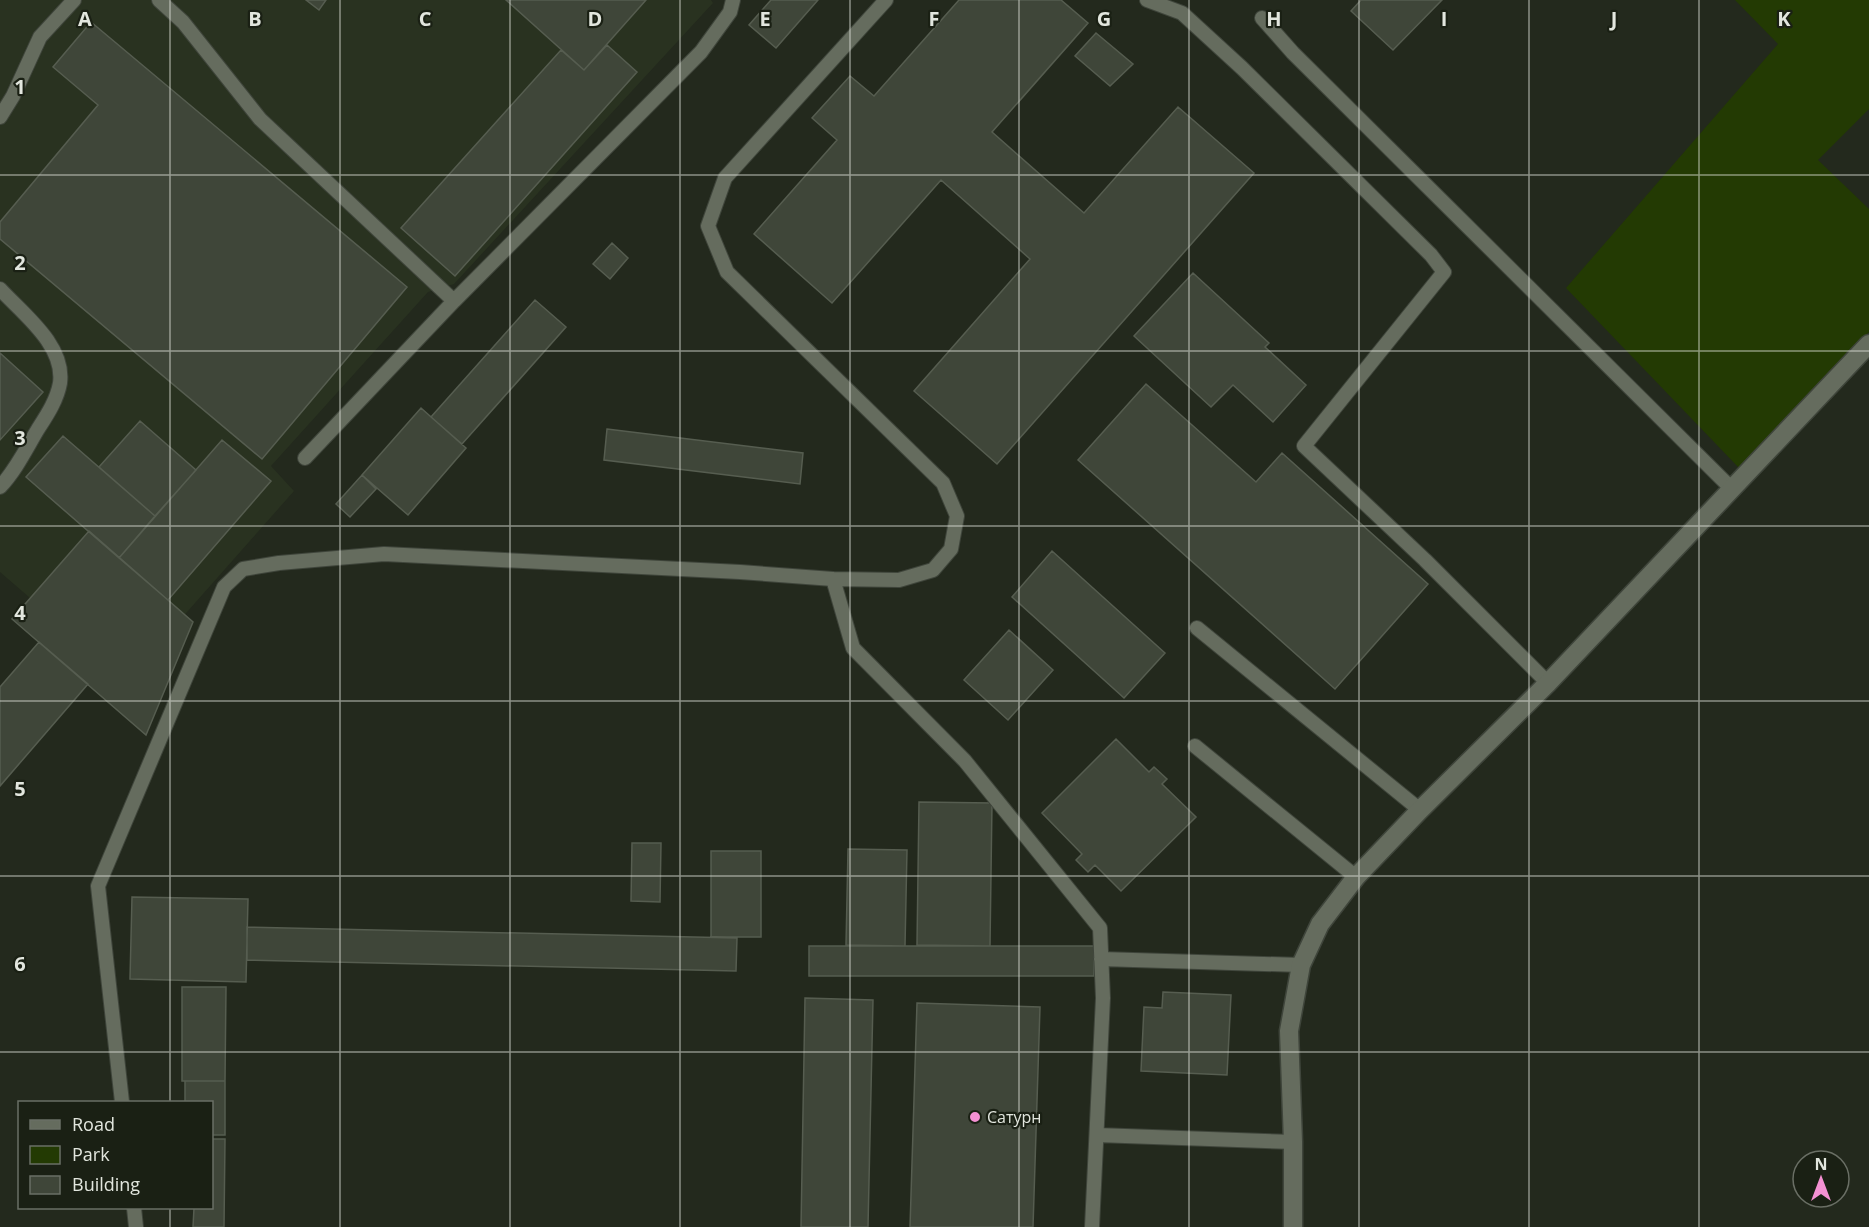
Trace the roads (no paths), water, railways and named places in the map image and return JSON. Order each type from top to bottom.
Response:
[{"type":"street","points":[[1293,1227],[1289,1031],[1301,965],[1320,924],[1356,877],[1548,683],[1869,344]]},
{"type":"lane","points":[[0,117],[13,96],[40,37],[74,0]]},
{"type":"lane","points":[[159,0],[183,22],[260,118],[454,301]]},
{"type":"lane","points":[[305,458],[454,301],[701,52],[730,12],[733,0]]},
{"type":"lane","points":[[122,1101],[98,886],[224,586],[243,568],[384,554],[740,572],[832,579],[899,580],[933,570],[951,549],[957,516],[943,483],[727,272],[708,226],[725,178],[886,0]]},
{"type":"lane","points":[[1147,0],[1182,14],[1225,52],[1431,255],[1444,272],[1304,446],[1425,560],[1548,683]]},
{"type":"lane","points":[[1262,18],[1293,53],[1732,489]]},
{"type":"lane","points":[[0,289],[46,339],[58,360],[60,383],[52,406],[11,476],[0,487]]},
{"type":"lane","points":[[832,579],[853,648],[965,761],[1100,928],[1102,998],[1092,1227]]},
{"type":"lane","points":[[1197,628],[1420,810]]},
{"type":"lane","points":[[1195,746],[1356,877]]},
{"type":"lane","points":[[1101,959],[1301,965]]},
{"type":"lane","points":[[1097,1135],[1293,1142]]},
{"type":"lane","points":[[134,1209],[136,1227]]},
{"type":"place","name":"Сатурн","points":[[975,1117]]}]
